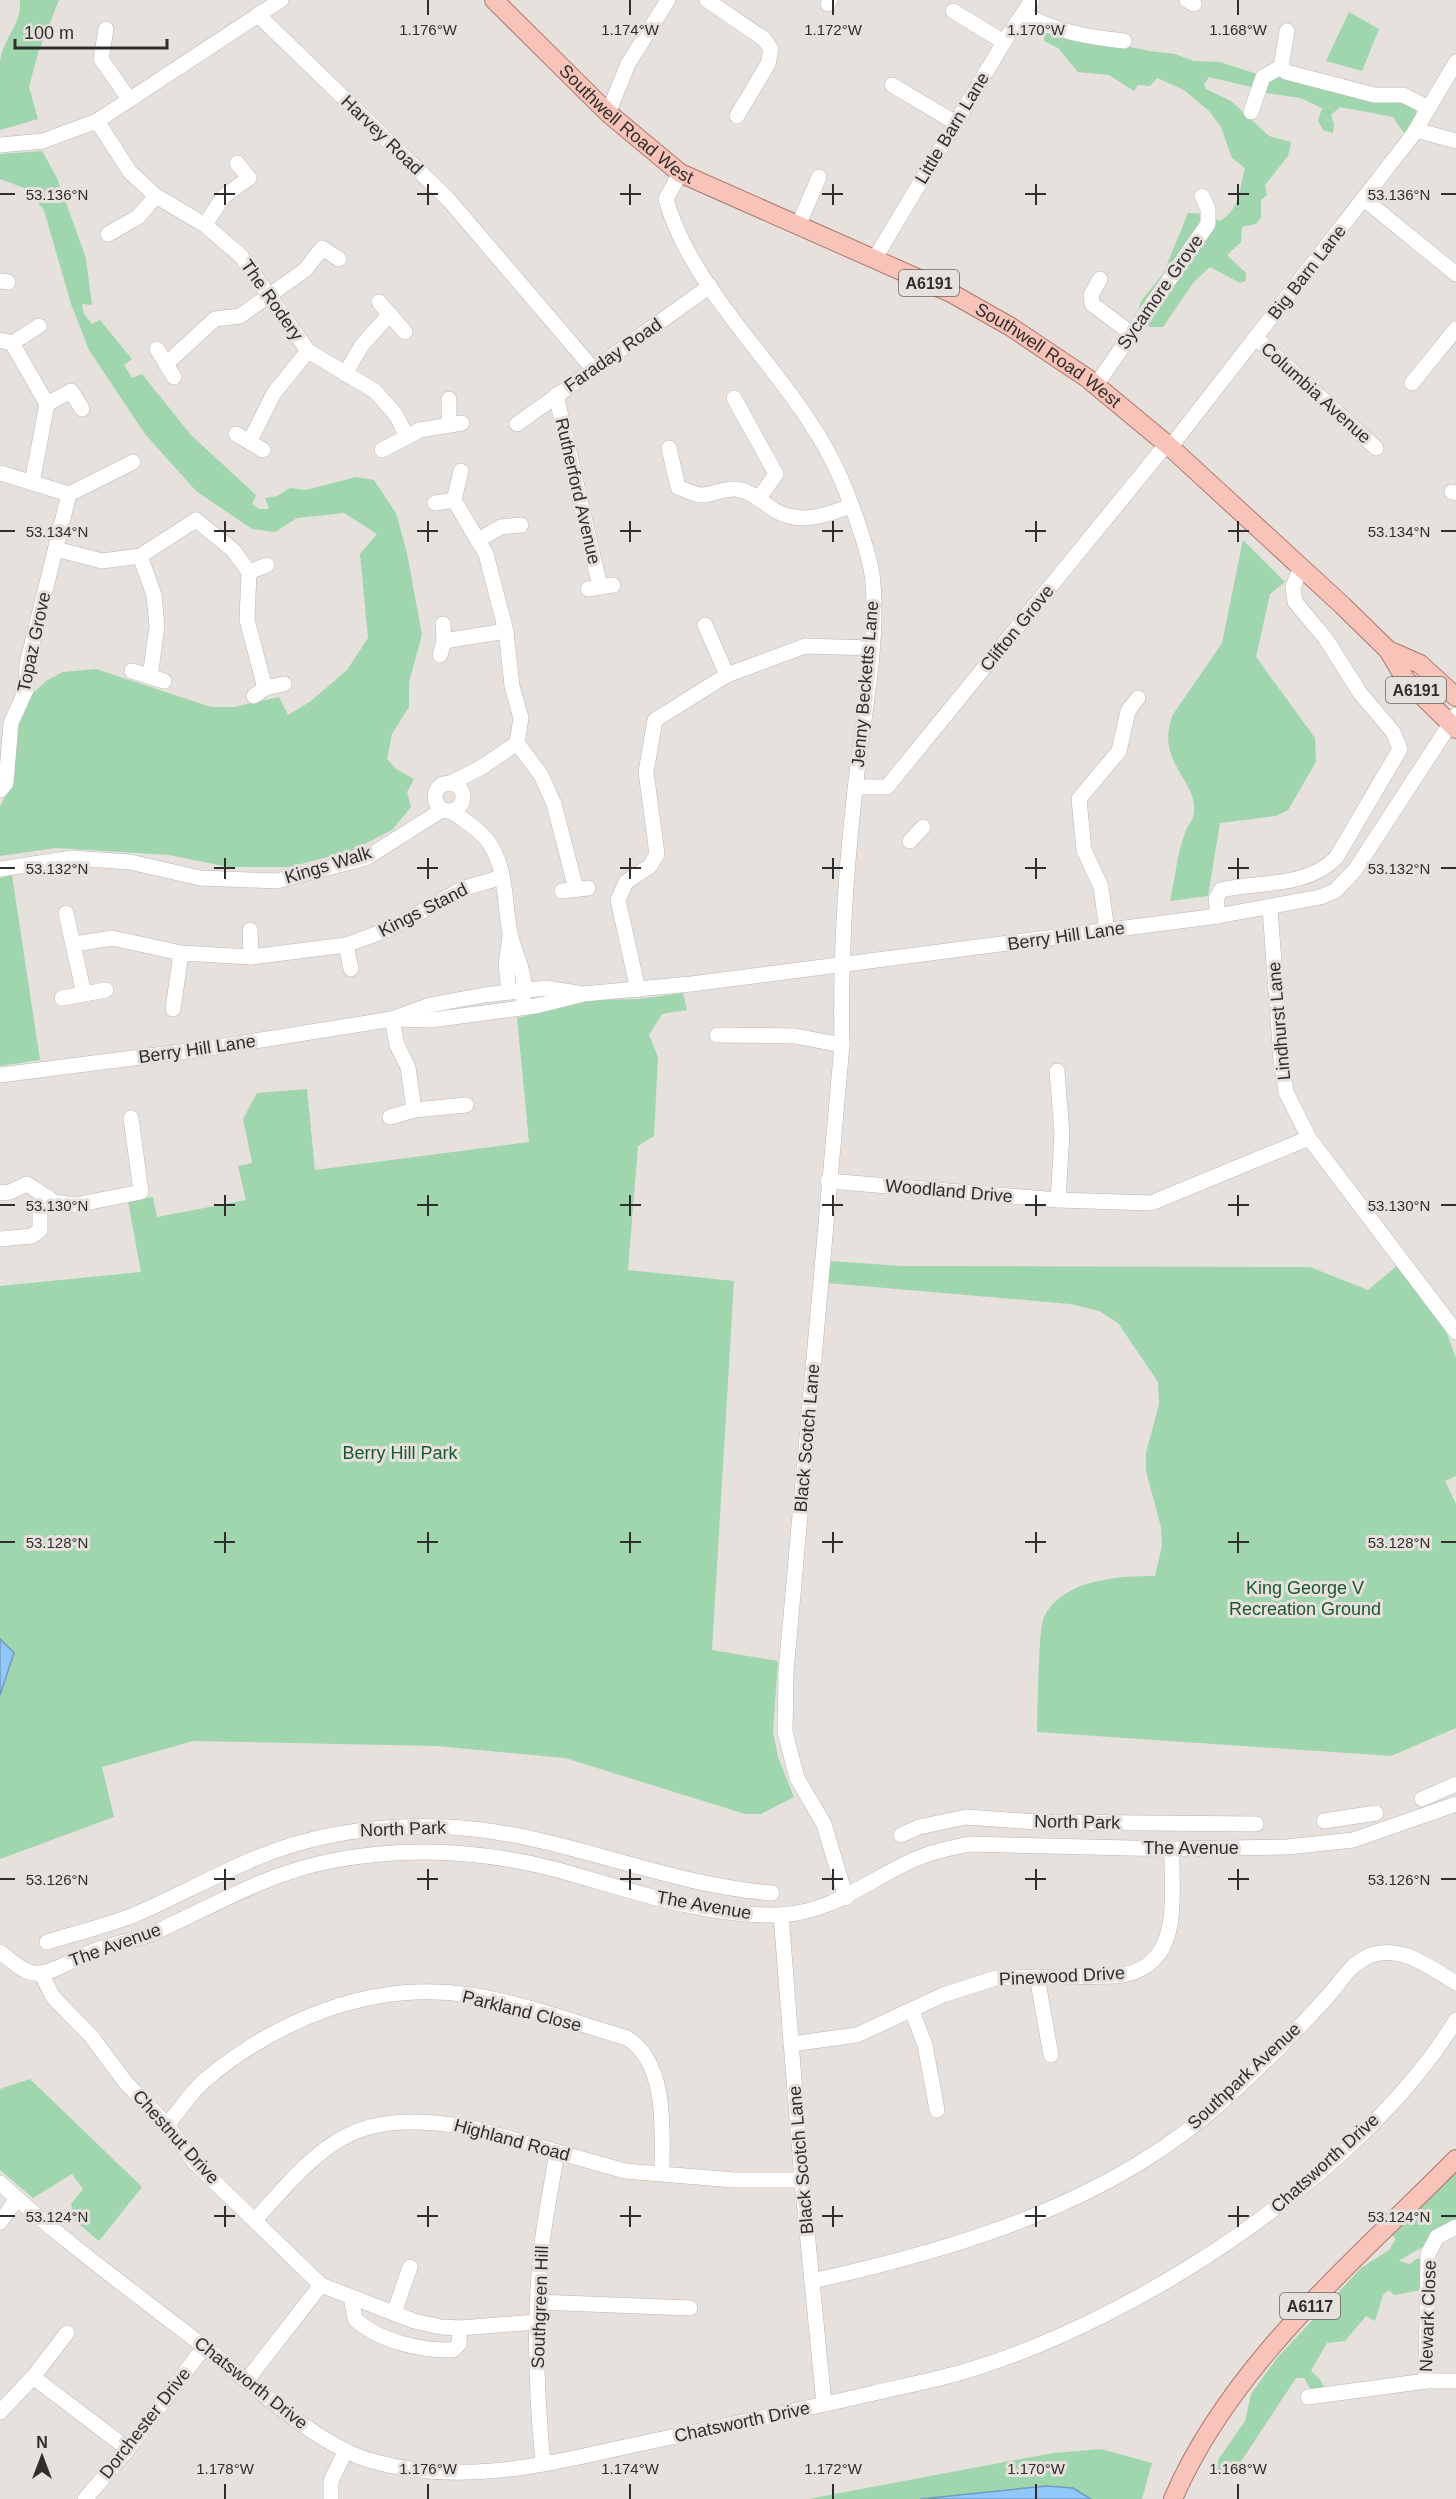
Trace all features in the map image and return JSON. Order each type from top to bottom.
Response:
[{"type":"main road","name":"Southwell Road West","points":[[494,0],[608,113],[680,173],[951,293],[1011,327],[1096,385],[1169,446],[1388,650],[1406,680],[1454,723]]},
{"type":"main road","name":"Southwell Road West","points":[[1388,650],[1420,664],[1456,697]]},
{"type":"main road","name":"A6117","points":[[1173,2499],[1192,2459],[1249,2372],[1300,2316],[1456,2159]]},
{"type":"street","points":[[0,145],[44,141],[97,121],[281,0]]},
{"type":"street","points":[[608,113],[628,63],[668,0]]},
{"type":"street","points":[[707,0],[764,39],[771,49],[768,64],[737,116]]},
{"type":"street","name":"Little Barn Lane","points":[[875,258],[1004,42],[1032,0]]},
{"type":"street","points":[[953,11],[1004,42]]},
{"type":"street","points":[[1024,14],[1045,26],[1078,36],[1124,41]]},
{"type":"street","name":"Harvey Road","points":[[258,15],[448,199],[594,370]]},
{"type":"street","points":[[106,29],[101,59],[129,99]]},
{"type":"street","points":[[1251,112],[1258,86],[1263,78],[1281,67],[1287,31]]},
{"type":"street","name":"Big Barn Lane","points":[[1169,446],[1256,338],[1416,130],[1456,62]]},
{"type":"street","points":[[1281,67],[1286,72],[1374,94],[1403,95],[1429,108]]},
{"type":"street","points":[[892,85],[956,123]]},
{"type":"street","name":"The Rodery","points":[[97,121],[130,172],[156,196],[205,225],[241,256],[308,351],[375,392],[396,414],[406,435]]},
{"type":"street","points":[[1416,130],[1456,141]]},
{"type":"street","points":[[205,225],[223,197],[249,178],[237,163]]},
{"type":"street","name":"Jenny Becketts Lane","points":[[680,173],[666,199],[674,225],[710,286],[794,395],[840,477],[873,581],[871,648],[855,787],[840,966]]},
{"type":"street","points":[[798,226],[819,177]]},
{"type":"street","points":[[108,234],[138,217],[156,196]]},
{"type":"street","name":"Sycamore Grove","points":[[1096,385],[1208,224],[1208,209],[1202,196]]},
{"type":"street","points":[[1364,199],[1456,274]]},
{"type":"street","points":[[157,349],[170,371],[215,319],[240,316],[305,270],[322,248],[339,259]]},
{"type":"street","points":[[1100,279],[1091,295],[1092,304],[1132,334]]},
{"type":"street","name":"Faraday Road","points":[[517,424],[710,286]]},
{"type":"street","points":[[379,302],[405,332]]},
{"type":"street","points":[[345,374],[362,345],[390,314]]},
{"type":"street","points":[[32,483],[47,404],[6,341],[39,326]]},
{"type":"street","points":[[1412,383],[1456,329]]},
{"type":"street","name":"Columbia Avenue","points":[[1256,338],[1376,448]]},
{"type":"street","points":[[263,450],[243,438],[274,393],[308,351]]},
{"type":"street","points":[[47,404],[71,391],[82,410]]},
{"type":"street","name":"Rutherford Avenue","points":[[556,395],[600,587]]},
{"type":"street","points":[[734,398],[776,474],[759,498]]},
{"type":"street","points":[[382,450],[406,435],[456,423],[449,399]]},
{"type":"street","name":"Clifton Grove","points":[[855,787],[887,787],[1160,452],[1169,446]]},
{"type":"street","points":[[669,448],[678,487],[702,496],[719,489],[737,489],[759,498],[777,512],[802,518],[821,517],[851,506]]},
{"type":"street","points":[[0,473],[69,494],[129,469]]},
{"type":"street","points":[[461,471],[454,500],[486,554],[506,631],[512,686],[522,718],[517,743],[541,775],[554,804],[576,889]]},
{"type":"street","name":"Topaz Grove","points":[[0,790],[6,783],[5,719],[26,690],[27,664],[69,494]]},
{"type":"street","points":[[435,503],[454,500]]},
{"type":"street","points":[[56,549],[102,561],[140,556],[196,520],[232,550],[249,572],[247,620],[260,692],[284,684]]},
{"type":"street","points":[[478,540],[501,527],[521,525]]},
{"type":"street","points":[[132,671],[157,679],[154,595],[140,556]]},
{"type":"street","points":[[249,572],[267,565]]},
{"type":"street","points":[[1218,916],[1216,899],[1221,890],[1278,884],[1328,866],[1336,858],[1400,749],[1397,739],[1360,693],[1326,639],[1295,602],[1293,587],[1301,568]]},
{"type":"street","points":[[443,624],[442,648],[506,631]]},
{"type":"street","points":[[705,625],[727,675]]},
{"type":"street","points":[[638,990],[618,900],[626,882],[650,866],[657,854],[646,772],[655,720],[727,675],[805,646],[871,648]]},
{"type":"street","points":[[1107,930],[1101,887],[1084,850],[1079,799],[1119,751],[1128,711],[1138,698]]},
{"type":"street","name":"Berry Hill Lane","points":[[0,1075],[200,1050],[392,1019],[432,1020],[519,998],[638,990],[840,966],[1218,916],[1320,897],[1346,882],[1454,723]]},
{"type":"street","name":"Kings Walk","points":[[0,869],[72,858],[130,862],[200,878],[276,881],[366,858],[403,836],[450,800],[482,767],[517,743]]},
{"type":"street","points":[[1374,795],[1394,809]]},
{"type":"street","points":[[450,800],[496,855],[502,877],[510,936],[520,962],[519,998]]},
{"type":"street","points":[[910,841],[923,827]]},
{"type":"street","name":"Kings Stand","points":[[75,944],[112,938],[181,953],[251,957],[346,945],[392,928],[462,889],[502,877]]},
{"type":"street","name":"Lindhurst Lane","points":[[1270,908],[1281,1060],[1286,1092],[1309,1138],[1456,1332]]},
{"type":"street","points":[[66,914],[75,944],[84,994]]},
{"type":"street","points":[[250,930],[251,957]]},
{"type":"street","points":[[346,945],[351,969]]},
{"type":"street","points":[[173,1009],[181,953]]},
{"type":"street","name":"Black Scotch Lane","points":[[840,966],[842,1045],[828,1181],[825,1248],[786,1672],[785,1732],[796,1778],[824,1824],[846,1898]]},
{"type":"street","points":[[62,998],[106,990]]},
{"type":"street","points":[[392,1019],[397,1045],[408,1067],[414,1110]]},
{"type":"street","points":[[717,1035],[795,1036],[842,1045]]},
{"type":"street","points":[[1058,1071],[1062,1126],[1058,1200]]},
{"type":"street","points":[[390,1117],[414,1110],[466,1105]]},
{"type":"street","points":[[0,1193],[10,1192],[27,1184],[54,1202],[75,1205],[141,1192],[131,1118]]},
{"type":"street","name":"Woodland Drive","points":[[828,1181],[1058,1200],[1151,1203],[1309,1138]]},
{"type":"street","points":[[0,1239],[32,1236],[40,1230],[42,1224],[40,1208],[48,1197]]},
{"type":"street","points":[[1422,1799],[1456,1784]]},
{"type":"street","points":[[1438,1792],[1451,1807]]},
{"type":"street","name":"The Avenue","points":[[40,1973],[100,1949],[142,1938],[247,1887],[303,1867],[352,1857],[404,1851],[482,1855],[553,1869],[687,1905],[728,1913],[781,1915],[807,1912],[846,1898],[926,1854],[970,1844],[1172,1849],[1287,1847],[1353,1840],[1451,1807]]},
{"type":"street","points":[[1324,1821],[1350,1819],[1376,1813]]},
{"type":"street","name":"North Park","points":[[901,1835],[919,1827],[966,1817],[1037,1822],[1256,1824]]},
{"type":"street","points":[[1350,1819],[1353,1840]]},
{"type":"street","points":[[1233,1824],[1233,1848]]},
{"type":"street","name":"North Park","points":[[47,1942],[132,1916],[250,1860],[317,1837],[357,1830],[401,1827],[450,1827],[482,1831],[597,1856],[691,1882],[735,1890],[772,1893]]},
{"type":"street","points":[[919,1827],[926,1854]]},
{"type":"street","points":[[482,1831],[482,1855]]},
{"type":"street","name":"Pinewood Drive","points":[[791,2044],[857,2035],[972,1984],[996,1978],[1129,1975],[1145,1967],[1158,1956],[1166,1945],[1169,1931],[1172,1849]]},
{"type":"street","points":[[687,1905],[691,1882]]},
{"type":"street","name":"Black Scotch Lane","points":[[781,1915],[802,2180],[824,2404]]},
{"type":"street","points":[[132,1916],[142,1938]]},
{"type":"street","points":[[0,1952],[24,1970],[40,1973]]},
{"type":"street","name":"Southpark Avenue","points":[[812,2281],[870,2268],[983,2236],[1058,2205],[1141,2161],[1163,2148],[1222,2102],[1326,1998],[1351,1968],[1365,1958],[1396,1953],[1411,1957],[1456,1983]]},
{"type":"street","name":"Chestnut Drive","points":[[40,1973],[53,1997],[91,2036],[126,2083],[167,2125],[195,2163],[256,2219],[321,2284],[394,2313],[441,2327],[460,2328],[536,2322]]},
{"type":"street","points":[[1037,1977],[1051,2055]]},
{"type":"street","name":"Parkland Close","points":[[167,2125],[204,2081],[282,2026],[347,2003],[381,1995],[423,1992],[468,1995],[509,2004],[627,2038],[636,2044],[648,2056],[652,2068],[662,2133],[662,2174]]},
{"type":"street","points":[[912,2011],[926,2044],[938,2110]]},
{"type":"street","name":"Chatsworth Drive","points":[[0,2183],[17,2199],[204,2347],[345,2452],[381,2463],[438,2474],[460,2475],[543,2463],[969,2371],[1088,2324],[1214,2252],[1321,2171],[1372,2123],[1423,2068],[1456,2020]]},
{"type":"street","name":"Highland Road","points":[[256,2219],[324,2147],[356,2130],[378,2124],[424,2122],[453,2124],[625,2171],[734,2180],[802,2180]]},
{"type":"street","name":"Southgreen Hill","points":[[543,2463],[536,2322],[542,2242],[557,2152]]},
{"type":"street","points":[[0,2222],[17,2199]]},
{"type":"street","name":"Newark Close","points":[[1426,2381],[1428,2254],[1437,2238],[1456,2227]]},
{"type":"street","points":[[394,2313],[410,2267]]},
{"type":"street","points":[[247,2380],[321,2284]]},
{"type":"street","points":[[351,2297],[355,2319],[375,2332],[399,2342],[453,2350],[459,2344],[460,2328]]},
{"type":"street","points":[[537,2302],[690,2308]]},
{"type":"street","points":[[0,2412],[33,2377],[66,2333]]},
{"type":"street","name":"Dorchester Drive","points":[[85,2499],[128,2450],[204,2347]]},
{"type":"street","points":[[33,2377],[128,2450]]},
{"type":"street","points":[[1308,2397],[1426,2381],[1456,2381]]},
{"type":"street","points":[[332,2499],[331,2481],[345,2452]]},
{"type":"green space","points":[[20,0],[59,0],[38,53],[29,87],[38,119],[0,130],[0,62],[18,17]]},
{"type":"green space","points":[[1349,12],[1379,29],[1362,71],[1326,61]]},
{"type":"green space","points":[[1045,30],[1175,54],[1194,61],[1220,62],[1257,74],[1259,89],[1209,77],[1204,84],[1206,89],[1231,101],[1269,136],[1291,142],[1288,156],[1265,185],[1267,195],[1261,200],[1261,218],[1256,224],[1242,227],[1241,242],[1227,255],[1246,273],[1246,281],[1240,283],[1210,267],[1193,283],[1163,327],[1150,327],[1137,314],[1141,301],[1163,274],[1188,213],[1205,214],[1220,221],[1227,216],[1236,204],[1245,168],[1232,158],[1221,127],[1209,111],[1184,90],[1157,78],[1150,86],[1138,85],[1134,91],[1109,75],[1078,72],[1058,48],[1044,41]]},
{"type":"green space","points":[[1270,76],[1403,100],[1415,106],[1417,124],[1410,132],[1403,132],[1393,117],[1340,107],[1331,115],[1334,124],[1333,133],[1323,130],[1318,121],[1322,108],[1300,98],[1266,93],[1264,83]]},
{"type":"green space","points":[[42,151],[57,178],[86,258],[92,305],[82,304],[84,314],[92,324],[100,320],[132,359],[124,365],[132,378],[142,374],[191,435],[256,495],[252,504],[259,509],[269,509],[265,498],[277,496],[290,488],[306,490],[356,477],[374,480],[396,513],[407,553],[422,635],[409,682],[409,707],[392,734],[387,759],[396,769],[414,779],[407,792],[411,807],[392,830],[351,851],[289,867],[228,867],[169,855],[56,848],[0,856],[0,806],[12,785],[17,726],[31,695],[46,681],[63,672],[96,669],[211,707],[234,707],[279,697],[288,715],[311,701],[347,670],[368,638],[360,554],[377,534],[344,513],[297,518],[275,532],[252,529],[196,491],[145,434],[89,350],[71,304],[44,210],[24,188],[0,179],[0,154]]},
{"type":"green space","points":[[1243,540],[1285,582],[1270,594],[1256,657],[1315,738],[1316,762],[1288,810],[1276,816],[1220,823],[1208,896],[1170,901],[1180,849],[1194,812],[1190,790],[1169,747],[1168,733],[1172,716],[1222,643]]},
{"type":"green space","points":[[12,875],[40,1060],[0,1066],[0,878]]},
{"type":"green space","name":"Berry Hill Park","points":[[683,993],[687,1010],[662,1014],[649,1035],[658,1057],[654,1136],[638,1146],[628,1270],[734,1281],[712,1650],[778,1661],[773,1732],[778,1757],[794,1797],[761,1814],[745,1814],[565,1758],[436,1746],[193,1741],[102,1767],[114,1817],[0,1859],[0,1286],[141,1272],[128,1201],[153,1197],[157,1217],[246,1200],[238,1166],[252,1163],[243,1119],[257,1093],[307,1089],[315,1170],[529,1142],[517,1018],[592,1000],[640,999]]},
{"type":"green space","name":"King George V Recreation Ground","points":[[831,1261],[902,1266],[1310,1267],[1368,1290],[1398,1265],[1443,1323],[1456,1358],[1456,1476],[1445,1481],[1456,1504],[1456,1728],[1391,1756],[1037,1732],[1042,1625],[1044,1617],[1053,1604],[1078,1587],[1093,1582],[1125,1577],[1155,1576],[1162,1546],[1161,1527],[1146,1471],[1146,1453],[1159,1404],[1158,1382],[1118,1323],[1099,1311],[1070,1304],[828,1283]]},
{"type":"green space","points":[[30,2079],[142,2187],[99,2241],[75,2221],[71,2204],[83,2189],[72,2174],[33,2198],[0,2170],[0,2089]]},
{"type":"green space","points":[[1456,2170],[1456,2229],[1399,2261],[1410,2264],[1416,2259],[1427,2259],[1422,2290],[1394,2295],[1389,2290],[1383,2295],[1375,2321],[1366,2316],[1345,2341],[1327,2343],[1311,2371],[1324,2387],[1320,2391],[1310,2388],[1304,2378],[1296,2378],[1238,2466],[1228,2476],[1217,2478],[1218,2460],[1245,2421],[1251,2394],[1277,2358],[1361,2268],[1389,2250],[1396,2239],[1392,2235]]},
{"type":"green space","points":[[1101,2449],[1152,2463],[1142,2499],[808,2499],[1053,2453]]},
{"type":"water","points":[[0,1639],[14,1653],[0,1695]]},
{"type":"water","points":[[1046,2486],[1073,2488],[1091,2499],[920,2499]]}]
